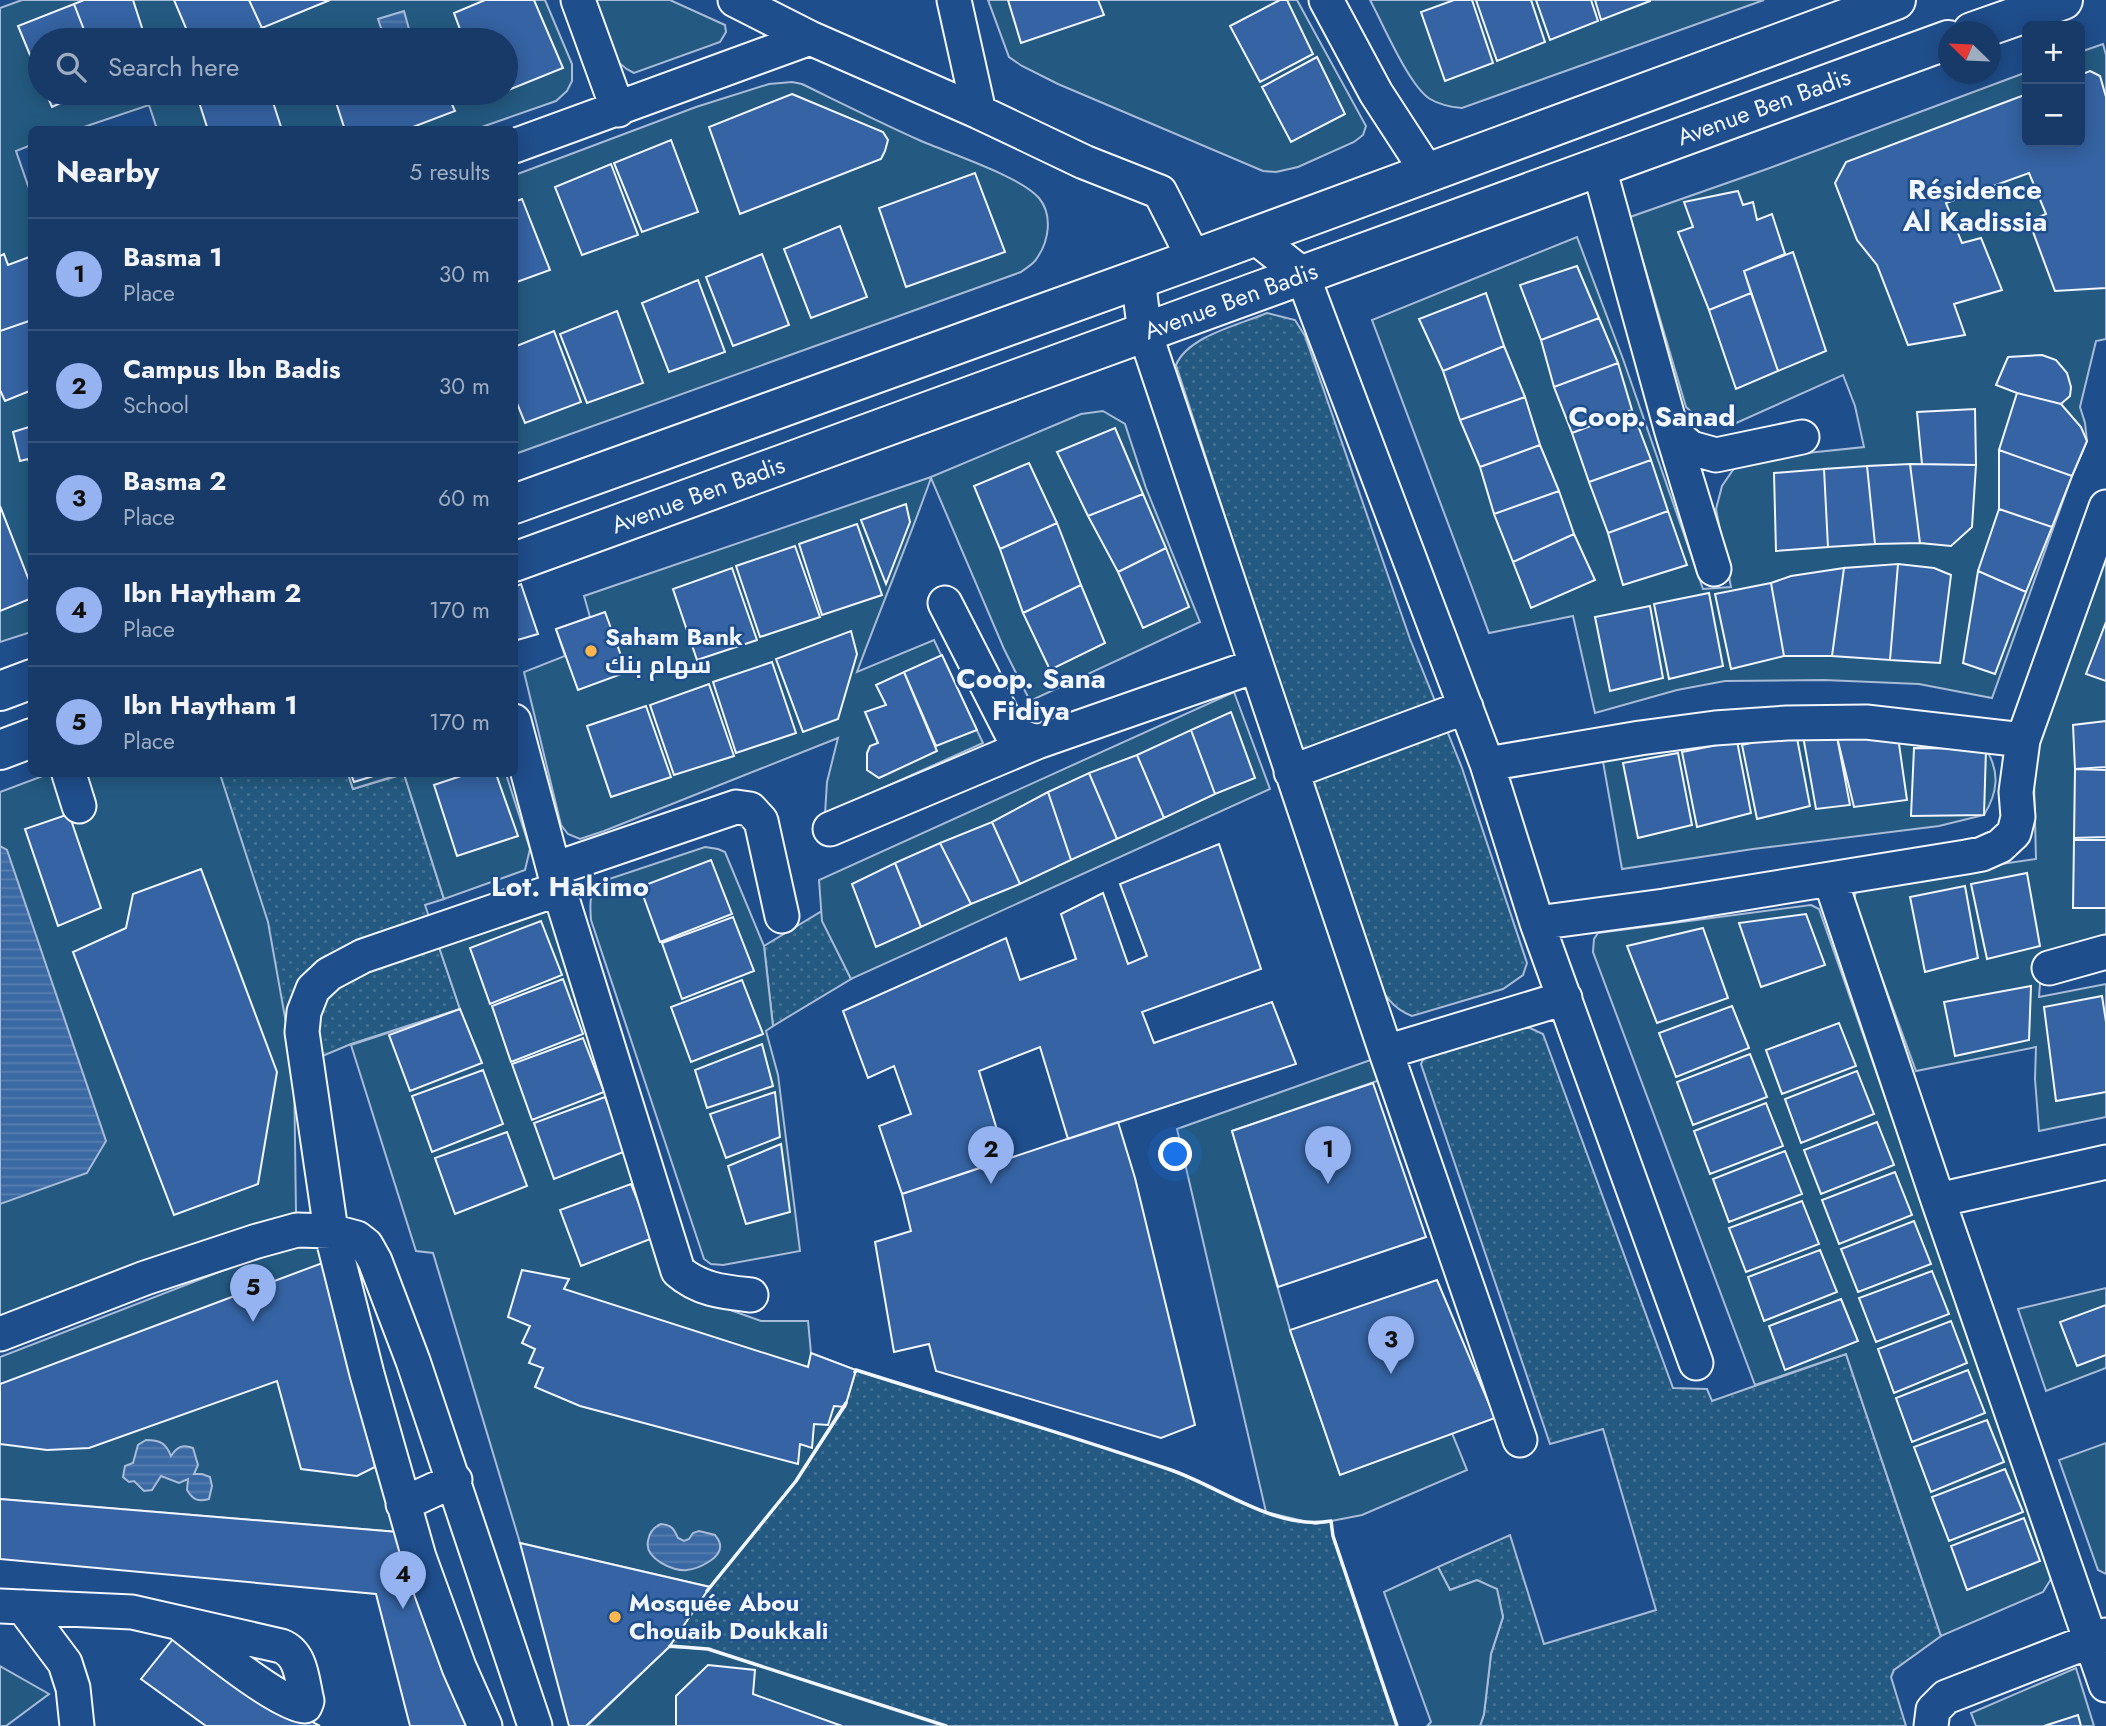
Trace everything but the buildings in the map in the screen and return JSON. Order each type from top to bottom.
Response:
[{"type":"main road","points":[[518,503],[1255,237],[1896,0]]},
{"type":"main road","points":[[2000,21],[2049,2]]},
{"type":"main road","name":"Avenue Ben Badis","points":[[518,561],[1938,44]]},
{"type":"main road","points":[[0,691],[28,680]]},
{"type":"main road","points":[[0,750],[28,740]]},
{"type":"street","points":[[578,0],[618,110]]},
{"type":"street","points":[[735,0],[810,38],[979,112],[1084,162],[1160,192],[1194,259]]},
{"type":"street","points":[[954,0],[979,112]]},
{"type":"street","points":[[1326,0],[1376,93],[1428,173]]},
{"type":"street","points":[[518,145],[810,38]]},
{"type":"street","points":[[1599,167],[1672,432],[1714,569]]},
{"type":"street","points":[[1255,237],[1302,274],[1487,764],[1537,923],[1696,1363]]},
{"type":"street","points":[[1138,279],[1144,333],[1520,1440]]},
{"type":"street","points":[[1672,432],[1691,448],[1716,455],[1802,437]]},
{"type":"street","points":[[1537,923],[1664,906],[1966,858],[2000,846],[2014,833],[2018,817],[2016,792],[2023,740],[2106,507]]},
{"type":"street","points":[[944,603],[1012,734],[1037,742]]},
{"type":"street","points":[[830,829],[1037,742],[1255,666]]},
{"type":"street","points":[[1291,772],[1466,707]]},
{"type":"street","points":[[1487,764],[1690,731],[1787,723],[1866,722],[2023,740]]},
{"type":"street","points":[[518,736],[556,879],[678,1271],[690,1281],[711,1290],[751,1295]]},
{"type":"street","points":[[70,777],[79,806]]},
{"type":"street","points":[[485,1726],[459,1667],[419,1557],[367,1374],[331,1231],[302,1031],[304,1012],[313,989],[329,974],[363,956],[702,817],[736,807],[750,809],[761,821],[782,916]]},
{"type":"street","points":[[1830,879],[1938,1200],[2099,1637],[2106,1685]]},
{"type":"street","points":[[2049,968],[2106,952]]},
{"type":"street","points":[[1386,1052],[1565,998]]},
{"type":"street","points":[[1938,1200],[2106,1162]]},
{"type":"street","points":[[0,1334],[145,1278],[297,1230],[346,1234],[366,1245],[375,1261],[413,1361],[455,1480],[535,1726]]},
{"type":"street","points":[[367,1374],[413,1361]]},
{"type":"street","points":[[403,1504],[455,1480]]},
{"type":"street","points":[[12,1606],[132,1612],[179,1623]]},
{"type":"street","points":[[12,1606],[65,1662],[74,1688],[77,1726]]},
{"type":"street","points":[[1931,1726],[1933,1710],[1946,1698],[2099,1637]]},
{"type":"shaded area","points":[[22,0],[545,0],[572,64],[572,81],[567,91],[556,101],[485,126],[156,126],[149,105],[87,126],[28,126],[28,146],[16,151],[28,186],[28,633],[0,642],[0,8]]},
{"type":"shaded area","points":[[593,0],[670,0],[725,25],[726,32],[720,42],[634,73],[624,67],[611,52]]},
{"type":"shaded area","points":[[988,0],[1297,0],[1366,126],[1363,135],[1354,142],[1298,167],[1276,172],[1263,171],[1058,84],[1022,66],[1009,57]]},
{"type":"shaded area","points":[[1370,0],[1764,0],[1462,108],[1438,103],[1422,92],[1405,68]]},
{"type":"shaded area","points":[[404,11],[409,28],[381,28],[378,19]]},
{"type":"shaded area","points":[[2103,44],[2106,55],[2106,339],[2096,341],[2080,407],[2087,441],[1992,698],[1919,684],[1824,680],[1725,681],[1677,690],[1595,713],[1573,616],[1489,633],[1372,320],[1577,237],[1623,359],[1703,589],[1731,587],[1716,509],[1722,486],[1735,467],[1759,458],[1864,447],[1855,406],[1843,375],[1734,424],[1708,421],[1691,412],[1686,407],[1630,217],[2001,84],[2022,74],[2022,147],[2085,147],[2085,50]]},
{"type":"shaded area","points":[[769,84],[802,84],[919,140],[1000,173],[1030,190],[1039,198],[1048,220],[1047,236],[1036,260],[1021,272],[518,453],[518,174],[696,107]]},
{"type":"shaded area","points":[[1267,313],[1295,320],[1305,336],[1410,639],[1462,768],[1527,963],[1523,975],[1503,989],[1412,1016],[1393,1004],[1373,974],[1176,365],[1191,346],[1203,339]]},
{"type":"shaded area","points":[[1103,411],[1125,424],[1146,488],[1200,622],[1030,701],[1004,649],[931,478],[857,672],[934,640],[983,743],[825,814],[827,782],[838,738],[580,839],[568,834],[561,825],[524,672],[565,656],[556,629],[590,617],[584,596],[931,477],[1081,414]]},
{"type":"shaded area","points":[[2106,532],[2106,937],[2042,956],[2039,997],[2106,984],[2106,1117],[2039,1131],[2035,1079],[2036,1047],[1916,1071],[1854,902],[1856,890],[1863,884],[2036,859],[2033,743]]},
{"type":"shaded area","points":[[1234,692],[1270,789],[851,979],[822,921],[819,880]]},
{"type":"shaded area","points":[[1796,733],[1986,749],[1994,766],[1996,782],[1992,798],[1984,815],[1939,826],[1753,849],[1622,869],[1602,756]]},
{"type":"shaded area","points":[[40,777],[221,777],[268,922],[294,1068],[296,1213],[0,1316],[0,792]]},
{"type":"shaded area","points":[[221,777],[349,777],[353,789],[394,777],[405,777],[444,899],[425,905],[460,1009],[351,1044],[294,1068]]},
{"type":"shaded area","points":[[349,777],[391,777],[353,789]]},
{"type":"shaded area","points":[[405,777],[507,777],[530,849],[525,870],[444,899]]},
{"type":"shaded area","points":[[0,846],[7,850],[106,1141],[87,1173],[0,1204]]},
{"type":"shaded area","points":[[705,847],[725,852],[764,946],[773,1026],[766,1031],[778,1075],[800,1251],[723,1265],[711,1264],[704,1259],[591,920],[590,910],[591,897],[597,883]]},
{"type":"shaded area","points":[[1811,905],[1819,909],[2049,1558],[2051,1579],[2043,1592],[1941,1636],[1846,1354],[1755,1385],[1593,952],[1594,939],[1598,933]]},
{"type":"shaded area","points":[[545,907],[552,910],[699,1299],[761,1321],[808,1321],[811,1353],[856,1370],[845,1407],[796,1481],[710,1587],[520,1543],[433,1253],[416,1251],[351,1045],[460,1009],[438,944]]},
{"type":"shaded area","points":[[822,911],[823,921],[851,979],[773,1026],[764,946]]},
{"type":"shaded area","points":[[1513,1027],[1530,1028],[1543,1034],[1673,1388],[1707,1389],[1712,1401],[1846,1354],[1941,1636],[1894,1670],[1891,1677],[1906,1726],[1480,1726],[1484,1714],[1491,1654],[1503,1617],[1497,1590],[1477,1580],[1450,1590],[1438,1567],[1510,1535],[1544,1644],[1656,1610],[1603,1429],[1550,1444],[1421,1064],[1426,1052]]},
{"type":"shaded area","points":[[1376,1058],[1383,1079],[1232,1131],[1290,1330],[1340,1474],[1452,1433],[1467,1470],[1362,1515],[1316,1524],[1266,1512],[1177,1129]]},
{"type":"shaded area","points":[[299,1241],[319,1241],[375,1467],[398,1532],[0,1499],[0,1357]]},
{"type":"shaded area","points":[[2106,1288],[2106,1368],[2046,1391],[2018,1309]]},
{"type":"shaded area","points":[[856,1370],[1171,1470],[1270,1514],[1311,1522],[1331,1521],[1333,1536],[1397,1726],[946,1726],[669,1647],[710,1587],[796,1481]]},
{"type":"shaded area","points":[[146,1440],[162,1443],[171,1456],[180,1447],[193,1448],[198,1465],[194,1474],[210,1477],[212,1486],[209,1499],[199,1500],[191,1496],[187,1490],[188,1479],[179,1483],[161,1476],[152,1490],[144,1491],[134,1481],[129,1482],[123,1477],[125,1466],[133,1463],[138,1445]]},
{"type":"shaded area","points":[[2106,1443],[2106,1574],[2098,1570],[2059,1460]]},
{"type":"shaded area","points":[[661,1524],[670,1526],[678,1538],[684,1541],[699,1531],[715,1535],[720,1542],[720,1550],[697,1568],[681,1570],[667,1566],[650,1553],[648,1547],[651,1533]]},
{"type":"shaded area","points":[[1438,1567],[1450,1590],[1477,1580],[1497,1589],[1503,1617],[1491,1654],[1484,1714],[1480,1726],[1427,1726],[1431,1722],[1384,1592]]},
{"type":"shaded area","points":[[669,1647],[708,1649],[946,1726],[587,1726]]},
{"type":"shaded area","points":[[0,1666],[49,1694],[6,1726],[0,1726]]},
{"type":"shaded area","points":[[2076,1668],[2094,1726],[1976,1726],[1971,1713]]},
{"type":"wall","points":[[855,1372],[856,1370],[1053,1431],[1171,1470],[1270,1514],[1290,1520],[1331,1521],[1333,1536],[1397,1726]]},
{"type":"wall","points":[[707,1591],[796,1481],[846,1403]]},
{"type":"wall","points":[[670,1646],[708,1649],[946,1726]]},
{"type":"place","name":"Saham Bank سهام بنك","points":[[591,651]]},
{"type":"place","name":"Campus Ibn Badis","points":[[991,1184]]},
{"type":"place","name":"Basma 1","points":[[1328,1184]]},
{"type":"place","name":"Ibn Haytham 1","points":[[253,1322]]},
{"type":"place","name":"Basma 2","points":[[1391,1374]]},
{"type":"place","name":"Ibn Haytham 2","points":[[403,1609]]},
{"type":"place","name":"Mosquée Abou Chouaib Doukkali","points":[[615,1617]]},
{"type":"district","name":"Résidence Al Kadissia","points":[[1975,205]]},
{"type":"district","name":"Coop. Sanad","points":[[1652,416]]},
{"type":"district","name":"Coop. Sana Fidiya","points":[[1031,694]]},
{"type":"district","name":"Lot. Hakimo","points":[[570,886]]}]
